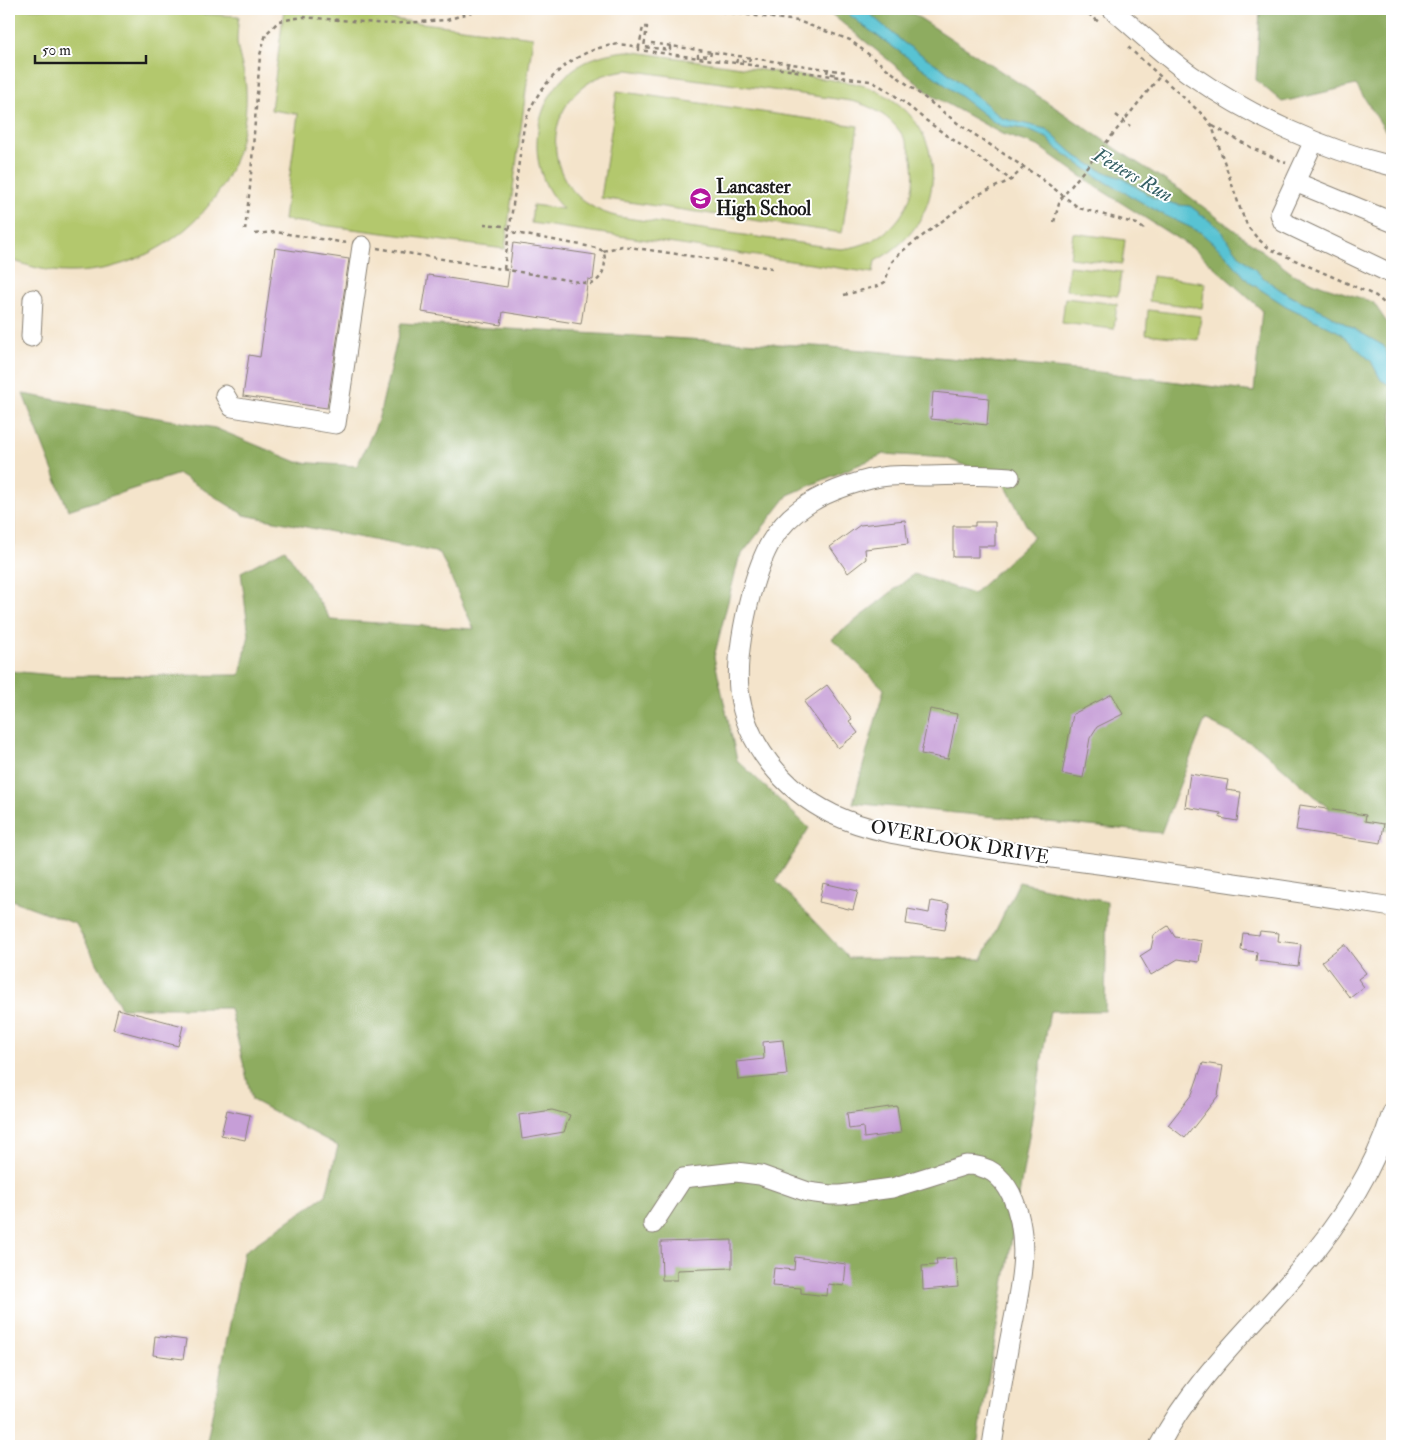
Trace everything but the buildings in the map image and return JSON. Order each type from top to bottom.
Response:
[{"type":"street","points":[[1112,9],[1159,50],[1206,84],[1248,109],[1314,140],[1350,154],[1392,166]]},
{"type":"street","points":[[1314,140],[1280,214],[1283,222],[1392,274]]},
{"type":"street","points":[[1297,176],[1392,222]]},
{"type":"street","points":[[225,395],[232,407],[336,424],[362,246]]},
{"type":"street","points":[[30,337],[33,298]]},
{"type":"street","name":"OVERLOOK DRIVE","points":[[1010,477],[971,475],[891,476],[870,479],[811,502],[779,528],[767,546],[759,566],[743,628],[738,672],[744,713],[762,753],[775,770],[806,798],[830,813],[868,828],[911,838],[1190,876],[1392,907]]},
{"type":"street","points":[[1159,1446],[1187,1401],[1204,1379],[1228,1349],[1293,1278],[1342,1216],[1375,1159],[1392,1114]]},
{"type":"street","points":[[653,1224],[683,1178],[736,1172],[760,1175],[808,1192],[836,1195],[892,1188],[966,1165],[990,1169],[1003,1180],[1019,1212],[1024,1244],[1021,1278],[992,1446]]},
{"type":"path","points":[[245,230],[260,55],[266,34],[279,21],[303,17],[388,24],[447,20],[481,9]]},
{"type":"path","points":[[699,9],[798,21],[850,40],[960,125],[1024,167],[1080,208],[1137,224],[1144,229]]},
{"type":"path","points":[[1082,9],[1106,26]]},
{"type":"path","points":[[639,47],[643,26],[646,27],[644,47],[670,50],[670,46]]},
{"type":"path","points":[[651,43],[846,72]]},
{"type":"path","points":[[1124,43],[1203,114],[1212,126],[1241,211],[1248,227],[1258,239],[1270,249],[1376,296],[1392,316]]},
{"type":"path","points":[[504,269],[527,114],[545,84],[560,69],[592,51],[611,45],[620,44],[639,47],[639,50],[862,80],[882,87],[1011,180]]},
{"type":"path","points":[[698,58],[698,55],[710,56],[711,52]]},
{"type":"path","points":[[736,63],[737,60],[749,62],[750,58]]},
{"type":"path","points":[[788,63],[787,68],[798,69],[797,72]]},
{"type":"path","points":[[828,69],[827,73],[837,75],[837,78]]},
{"type":"path","points":[[1054,222],[1056,211],[1064,196],[1160,76]]},
{"type":"path","points":[[1116,115],[1130,126]]},
{"type":"path","points":[[1212,126],[1297,176]]},
{"type":"path","points":[[844,295],[878,286],[885,282],[891,263],[901,252],[977,195],[1011,180],[1024,167]]},
{"type":"path","points":[[484,224],[504,226],[515,233],[597,248],[603,251],[622,246],[772,268]]},
{"type":"path","points":[[499,267],[591,284],[600,279],[603,272],[605,255],[603,251]]},
{"type":"green space","points":[[9,9],[111,9],[239,16],[237,42],[245,79],[246,95],[245,120],[240,143],[230,171],[216,196],[198,218],[176,237],[151,252],[125,263],[97,270],[68,272],[45,270],[9,259]]},
{"type":"green space","points":[[284,9],[312,9],[533,37],[505,249],[284,220],[298,114],[271,110]]},
{"type":"green space","points":[[825,9],[906,9],[1182,191],[1293,274],[1373,302],[1392,330],[1392,830],[1354,831],[1259,747],[1205,720],[1161,833],[853,803],[884,689],[832,639],[914,574],[973,594],[1033,538],[1003,481],[946,458],[884,454],[788,495],[739,558],[714,657],[737,760],[809,828],[776,881],[849,958],[982,959],[1019,882],[1107,902],[1105,1011],[1050,1011],[977,1446],[206,1446],[244,1252],[326,1195],[338,1146],[252,1100],[230,1008],[121,1008],[76,924],[9,899],[9,671],[65,676],[240,675],[249,635],[241,572],[285,549],[331,620],[474,629],[440,553],[244,515],[179,474],[68,510],[23,394],[215,428],[297,462],[357,466],[378,421],[401,323],[831,347],[1108,373],[1254,392],[1262,310],[1194,249],[1101,190],[1038,146],[1002,134],[933,96]]},
{"type":"green space","points":[[1261,9],[1392,9],[1392,141],[1356,85],[1282,102],[1256,80]]},
{"type":"green space","points":[[628,51],[853,83],[885,95],[909,113],[924,137],[932,163],[931,191],[921,218],[903,242],[875,261],[873,273],[531,223],[533,205],[563,209],[547,187],[540,170],[537,151],[542,115],[549,99],[571,71],[587,61],[607,54]],"holes":[[[628,70],[851,101],[880,113],[900,131],[911,154],[914,179],[908,203],[893,225],[871,241],[841,249],[619,217],[590,205],[570,187],[558,164],[556,139],[561,115],[576,94],[598,78]]]},
{"type":"green space","points":[[617,91],[858,126],[842,233],[601,198]]},
{"type":"green space","points":[[1073,233],[1125,240],[1122,264],[1070,258]]},
{"type":"green space","points":[[1069,266],[1121,272],[1118,296],[1066,290]]},
{"type":"green space","points":[[1152,276],[1205,283],[1202,308],[1149,301]]},
{"type":"green space","points":[[1065,298],[1117,304],[1114,329],[1062,323]]},
{"type":"green space","points":[[1148,310],[1201,316],[1198,340],[1146,334]]},
{"type":"green space","points":[[9,483],[14,491],[14,546],[9,543]]},
{"type":"water","points":[[842,9],[864,9],[904,43],[942,68],[1001,118],[1046,129],[1076,156],[1102,171],[1124,179],[1153,198],[1190,206],[1218,227],[1240,256],[1265,279],[1288,295],[1321,310],[1384,346],[1389,360],[1390,371],[1392,372],[1392,386],[1381,380],[1371,361],[1339,332],[1286,306],[1249,282],[1224,253],[1200,232],[1164,215],[1099,178],[1056,148],[1047,138],[1025,129],[1002,126],[995,123]]},
{"type":"place","name":"Lancaster High School","points":[[700,198]]},
{"type":"water label","name":"Fetters Run","points":[[1133,175]]}]
